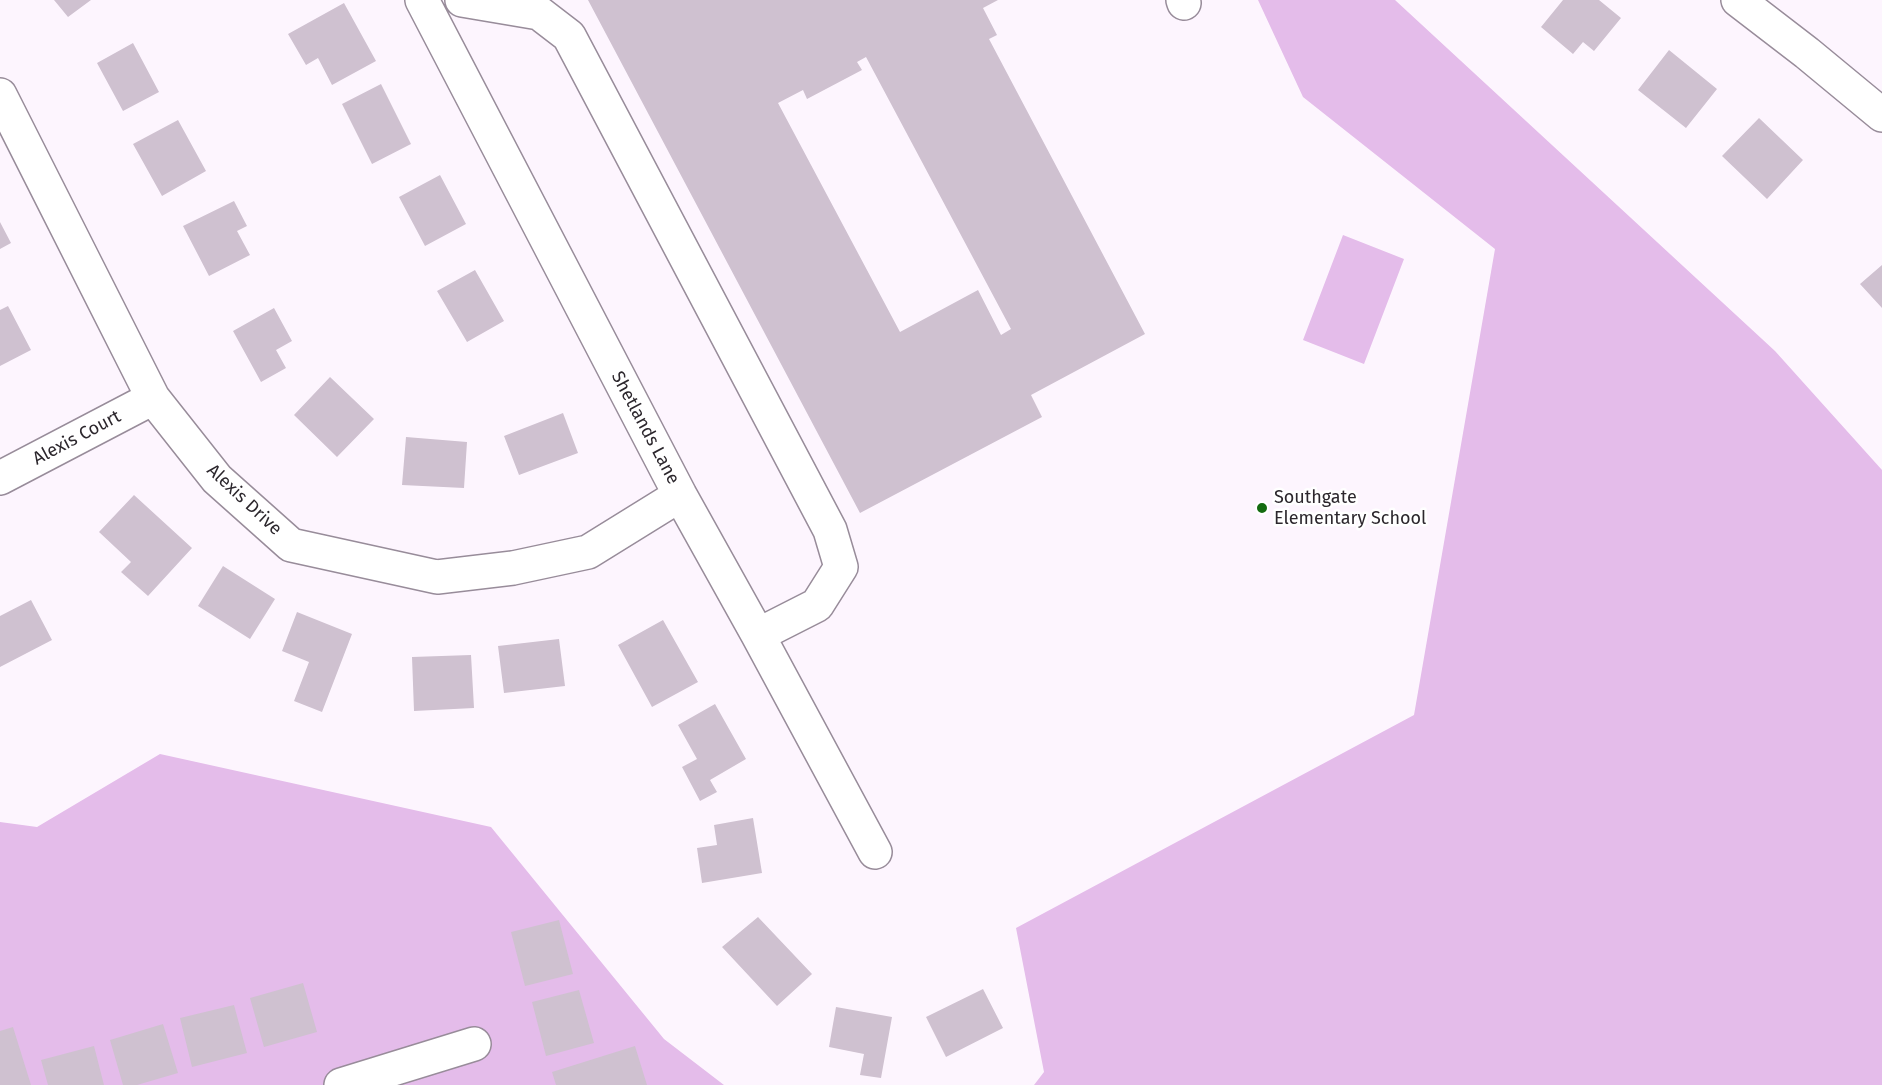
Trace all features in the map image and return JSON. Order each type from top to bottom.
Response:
[{"type":"street","name":"Shetlands Lane","points":[[422,0],[680,495],[875,852]]},
{"type":"street","points":[[462,0],[539,13],[569,36],[830,530],[841,567],[817,605],[758,635]]},
{"type":"street","points":[[1738,0],[1881,112]]},
{"type":"street","name":"Alexis Drive","points":[[0,95],[153,398],[217,479],[291,544],[437,577],[513,568],[588,552],[680,495]]},
{"type":"street","name":"Alexis Court","points":[[0,478],[153,398]]},
{"type":"street","points":[[341,1085],[474,1044]]},
{"type":"shaded area","points":[[1258,0],[1395,0],[1775,351],[1882,470],[1882,1085],[1034,1085],[1044,1072],[1016,928],[1414,715],[1495,249],[1303,97]]},
{"type":"shaded area","points":[[1343,235],[1404,259],[1364,364],[1303,340]]},
{"type":"shaded area","points":[[160,754],[491,827],[664,1039],[724,1085],[0,1085],[0,822],[37,827]]},
{"type":"building","points":[[54,0],[91,0],[68,17]]},
{"type":"building","points":[[588,0],[998,0],[983,8],[997,35],[989,39],[1145,334],[1031,395],[1042,417],[860,513]],"holes":[[[866,57],[1011,329],[1001,335],[978,290],[900,332],[778,103],[803,90],[807,99],[862,70],[857,62]]]},
{"type":"building","points":[[1563,0],[1599,0],[1621,18],[1594,51],[1583,42],[1573,54],[1541,27]]},
{"type":"building","points":[[344,3],[376,61],[332,85],[318,58],[306,65],[288,34]]},
{"type":"building","points":[[133,43],[159,92],[123,111],[97,63]]},
{"type":"building","points":[[1669,50],[1717,89],[1686,128],[1638,90]]},
{"type":"building","points":[[381,84],[411,144],[372,164],[342,104]]},
{"type":"building","points":[[1759,118],[1803,160],[1767,199],[1722,156]]},
{"type":"building","points":[[178,120],[206,171],[162,196],[133,144]]},
{"type":"building","points":[[440,175],[466,224],[425,246],[399,197]]},
{"type":"building","points":[[234,201],[247,226],[237,231],[250,255],[209,276],[183,226]]},
{"type":"building","points":[[0,222],[11,243],[0,249]]},
{"type":"building","points":[[1882,265],[1882,308],[1860,284]]},
{"type":"building","points":[[475,270],[504,321],[467,342],[437,291]]},
{"type":"building","points":[[8,306],[31,350],[0,366],[0,310]]},
{"type":"building","points":[[274,308],[292,341],[276,350],[286,368],[261,382],[233,331]]},
{"type":"building","points":[[330,377],[374,419],[337,457],[294,415]]},
{"type":"building","points":[[563,413],[578,453],[519,475],[504,436]]},
{"type":"building","points":[[406,437],[467,442],[464,488],[402,485]]},
{"type":"building","points":[[134,495],[192,548],[148,596],[121,572],[131,562],[99,532]]},
{"type":"building","points":[[223,566],[275,599],[250,639],[198,606]]},
{"type":"building","points":[[31,600],[52,640],[0,667],[0,616]]},
{"type":"building","points":[[297,612],[352,634],[322,712],[294,701],[309,662],[282,651]]},
{"type":"building","points":[[663,620],[698,682],[652,707],[618,645]]},
{"type":"building","points":[[559,639],[565,686],[504,693],[498,646]]},
{"type":"building","points":[[471,655],[474,708],[414,711],[412,657]]},
{"type":"building","points":[[715,704],[746,759],[710,780],[717,792],[700,801],[682,767],[697,759],[678,725]]},
{"type":"building","points":[[753,818],[762,873],[702,883],[697,848],[717,845],[714,825]]},
{"type":"building","points":[[758,917],[812,974],[777,1006],[722,947]]},
{"type":"building","points":[[559,920],[573,974],[525,986],[511,932]]},
{"type":"building","points":[[303,983],[317,1032],[264,1047],[250,998]]},
{"type":"building","points":[[983,989],[1003,1028],[946,1057],[926,1017]]},
{"type":"building","points":[[579,990],[594,1043],[546,1056],[532,1002]]},
{"type":"building","points":[[234,1005],[247,1053],[192,1067],[180,1018]]},
{"type":"building","points":[[836,1007],[892,1017],[881,1078],[860,1075],[864,1054],[829,1047]]},
{"type":"building","points":[[163,1024],[178,1073],[137,1085],[123,1085],[110,1040]]},
{"type":"building","points":[[13,1027],[31,1085],[0,1085],[0,1031]]},
{"type":"building","points":[[94,1046],[104,1085],[48,1085],[41,1060]]},
{"type":"building","points":[[635,1046],[647,1085],[556,1085],[552,1072]]},
{"type":"place","name":"Southgate Elementary School","points":[[1262,508]]}]
